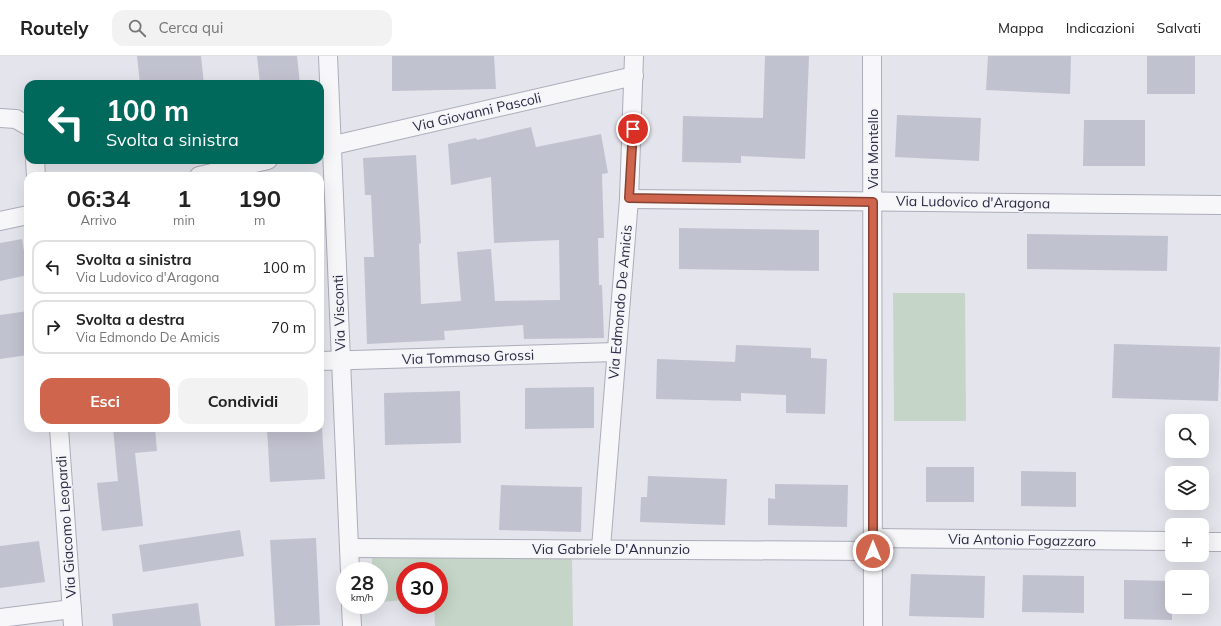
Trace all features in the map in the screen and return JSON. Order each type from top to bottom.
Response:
[{"type":"street","name":"Via Visconti","points":[[328,56],[326,146],[341,360],[350,562]]},
{"type":"street","name":"Via Edmondo De Amicis","points":[[601,548],[629,198],[634,56]]},
{"type":"street","name":"Via Montello","points":[[872,56],[873,626]]},
{"type":"street","name":"Via Giovanni Pascoli","points":[[326,146],[634,76]]},
{"type":"street","points":[[0,118],[16,119],[24,124]]},
{"type":"street","points":[[216,172],[251,164]]},
{"type":"street","name":"Via Ludovico d'Aragona","points":[[629,198],[1221,205]]},
{"type":"street","points":[[0,221],[24,216]]},
{"type":"street","name":"Via Tommaso Grossi","points":[[324,361],[616,352]]},
{"type":"street","name":"Via Giacomo Leopardi","points":[[58,432],[73,617]]},
{"type":"street","name":"Via Antonio Fogazzaro","points":[[873,545],[1165,541]]},
{"type":"street","points":[[1209,542],[1221,542]]},
{"type":"street","name":"Via Gabriele D'Annunzio","points":[[349,548],[601,548],[873,545]]},
{"type":"street","points":[[351,614],[352,626]]},
{"type":"street","points":[[0,618],[73,617]]},
{"type":"green space","points":[[893,293],[965,293],[966,421],[894,421]]},
{"type":"green space","points":[[434,556],[572,558],[573,626],[435,626],[434,614],[448,614],[448,562],[396,562],[396,601],[388,601],[388,562],[372,562],[372,557]]},
{"type":"building","points":[[137,56],[201,56],[204,80],[140,80]]},
{"type":"building","points":[[257,56],[297,56],[300,80],[260,80]]},
{"type":"building","points":[[392,56],[494,56],[496,89],[392,91]]},
{"type":"building","points":[[765,56],[809,56],[805,159],[741,156],[741,163],[682,162],[683,116],[763,118]]},
{"type":"building","points":[[988,56],[1071,56],[1070,94],[986,90]]},
{"type":"building","points":[[1147,56],[1195,56],[1195,94],[1147,94]]},
{"type":"building","points":[[897,115],[981,118],[979,161],[895,157]]},
{"type":"building","points":[[1084,120],[1145,120],[1145,166],[1083,166]]},
{"type":"building","points":[[531,127],[536,147],[601,134],[608,173],[602,174],[604,238],[598,238],[599,285],[602,285],[604,338],[524,339],[523,325],[444,331],[445,340],[367,344],[364,257],[374,257],[371,195],[365,195],[363,158],[416,155],[421,243],[419,244],[421,304],[461,301],[457,252],[491,249],[495,301],[560,300],[559,240],[494,243],[491,177],[451,185],[448,144],[476,138],[477,140]]},
{"type":"building","points":[[679,228],[819,230],[819,271],[679,269]]},
{"type":"building","points":[[1027,234],[1168,236],[1167,271],[1027,269]]},
{"type":"building","points":[[22,239],[24,251],[24,276],[0,281],[0,243]]},
{"type":"building","points":[[24,312],[24,356],[0,359],[0,315]]},
{"type":"building","points":[[1114,344],[1220,347],[1218,401],[1112,398]]},
{"type":"building","points":[[736,345],[811,348],[811,358],[827,359],[825,414],[786,413],[786,395],[741,393],[741,401],[656,399],[657,359],[735,362]]},
{"type":"building","points":[[594,387],[594,428],[525,429],[525,388]]},
{"type":"building","points":[[460,391],[461,443],[385,445],[384,393]]},
{"type":"building","points":[[113,432],[155,432],[157,451],[135,453],[143,526],[102,531],[97,483],[118,481]]},
{"type":"building","points":[[267,432],[322,432],[325,479],[270,482]]},
{"type":"building","points":[[926,467],[974,467],[974,502],[926,502]]},
{"type":"building","points":[[1021,471],[1076,472],[1076,507],[1021,506]]},
{"type":"building","points":[[648,476],[727,479],[725,525],[640,522],[641,497],[647,497]]},
{"type":"building","points":[[775,484],[848,485],[847,527],[768,525],[768,498],[775,499]]},
{"type":"building","points":[[501,485],[582,487],[581,532],[499,530]]},
{"type":"building","points":[[240,530],[244,556],[143,572],[139,545]]},
{"type":"building","points":[[316,538],[320,625],[275,626],[270,540]]},
{"type":"building","points":[[39,541],[45,582],[0,588],[0,546]]},
{"type":"building","points":[[911,574],[985,576],[984,618],[909,616]]},
{"type":"building","points":[[1023,575],[1084,576],[1084,613],[1022,612]]},
{"type":"building","points":[[1124,580],[1165,581],[1165,614],[1172,614],[1172,620],[1124,619]]},
{"type":"building","points":[[198,603],[201,626],[113,626],[112,614]]},
{"type":"route","points":[[633,129],[629,198],[873,202],[873,551]]}]
